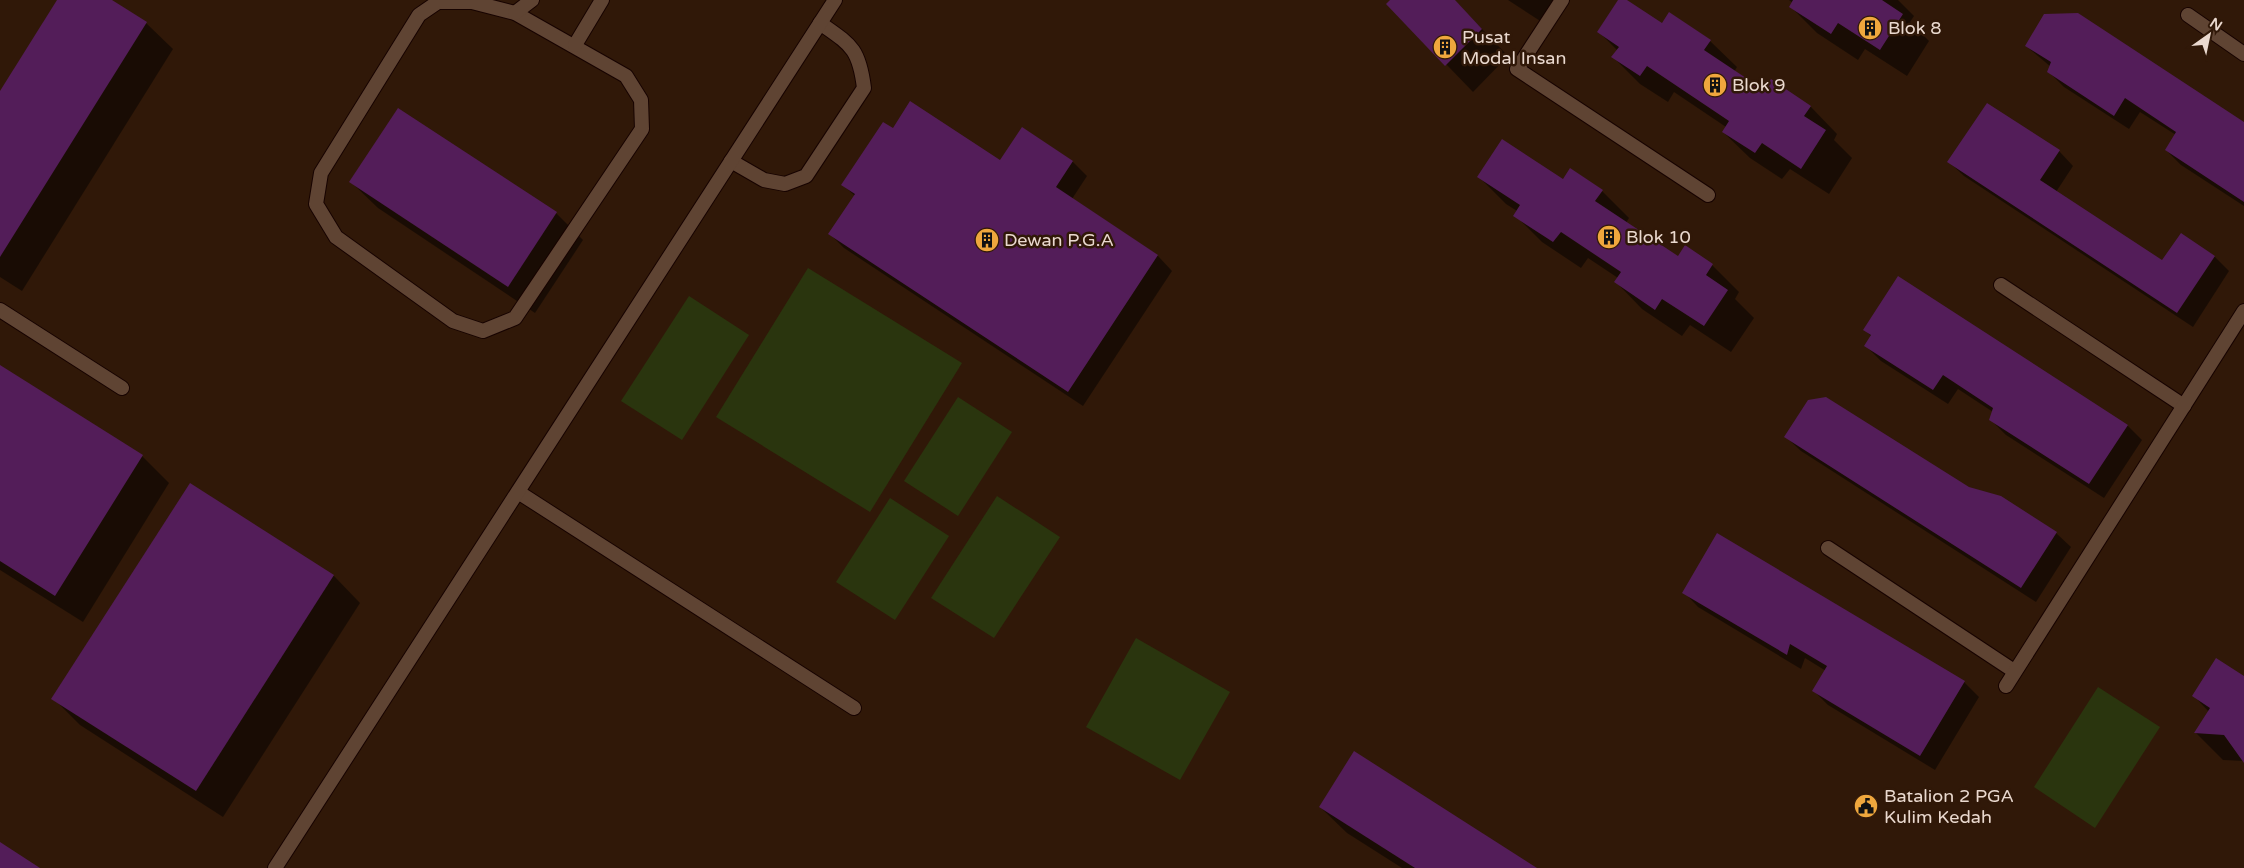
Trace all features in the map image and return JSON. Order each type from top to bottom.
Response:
[{"type":"lane","points":[[515,13],[532,0]]},
{"type":"lane","points":[[575,45],[602,0]]},
{"type":"lane","points":[[274,868],[835,0]]},
{"type":"lane","points":[[1562,0],[1517,70],[1708,195]]},
{"type":"lane","points":[[438,2],[472,2],[515,13],[575,45],[626,76],[641,100],[642,129],[515,318],[483,330],[453,321],[336,237],[316,204],[321,173],[419,14],[438,2]]},
{"type":"lane","points":[[2188,15],[2244,54]]},
{"type":"lane","points":[[731,161],[764,180],[785,184],[806,176],[864,88],[861,62],[850,45],[820,23]]},
{"type":"lane","points":[[2001,285],[2184,406]]},
{"type":"lane","points":[[0,310],[122,388]]},
{"type":"lane","points":[[2006,686],[2244,311]]},
{"type":"lane","points":[[518,492],[854,708]]},
{"type":"lane","points":[[1828,548],[2014,671]]},
{"type":"green space","points":[[808,268],[962,363],[870,512],[716,417]]},
{"type":"green space","points":[[689,296],[749,335],[682,440],[621,401]]},
{"type":"green space","points":[[958,397],[1012,432],[958,516],[904,481]]},
{"type":"green space","points":[[997,496],[1060,537],[994,638],[931,598]]},
{"type":"green space","points":[[890,498],[949,536],[895,620],[836,582]]},
{"type":"green space","points":[[1136,638],[1230,692],[1180,780],[1086,727]]},
{"type":"green space","points":[[2098,687],[2160,727],[2095,828],[2034,787]]},
{"type":"building","points":[[57,0],[112,0],[147,22],[0,257],[0,91]]},
{"type":"building","name":"Pusat Modal Insan","points":[[1390,0],[1455,0],[1482,29],[1445,66],[1386,4]]},
{"type":"building","name":"Blok 9","points":[[1618,0],[1627,0],[1662,23],[1669,12],[1711,40],[1704,50],[1764,90],[1771,79],[1811,106],[1804,116],[1826,130],[1801,169],[1762,143],[1755,153],[1722,132],[1729,121],[1647,66],[1640,76],[1611,57],[1619,47],[1597,32]]},
{"type":"building","name":"Blok 8","points":[[1793,0],[1882,0],[1903,14],[1880,50],[1838,23],[1831,34],[1789,7]]},
{"type":"building","points":[[2078,13],[2244,122],[2244,202],[2165,150],[2176,132],[2125,98],[2114,116],[2047,72],[2051,62],[2025,46],[2044,14]]},
{"type":"building","name":"Dewan P.G.A","points":[[910,101],[1000,160],[1022,127],[1073,161],[1056,187],[1158,255],[1068,392],[828,234],[855,194],[841,185],[883,122],[893,128]]},
{"type":"building","points":[[1987,103],[2060,150],[2040,180],[2162,260],[2181,233],[2215,256],[2177,313],[1947,162]]},
{"type":"building","points":[[398,108],[557,212],[508,287],[349,182]]},
{"type":"building","name":"Blok 10","points":[[1502,139],[1563,179],[1570,168],[1603,190],[1595,201],[1678,256],[1685,245],[1713,264],[1706,275],[1728,290],[1704,326],[1662,299],[1655,310],[1614,282],[1621,272],[1561,232],[1553,242],[1513,216],[1520,205],[1477,177]]},
{"type":"building","points":[[1898,276],[2128,425],[2089,484],[1989,420],[1993,408],[1943,375],[1933,390],[1864,346],[1871,335],[1863,330]]},
{"type":"building","points":[[0,365],[143,455],[55,596],[0,561]]},
{"type":"building","points":[[1826,397],[1969,487],[2001,496],[2057,532],[2021,588],[1784,437],[1808,400]]},
{"type":"building","points":[[190,483],[334,575],[196,791],[51,699]]},
{"type":"building","points":[[1717,533],[1965,681],[1920,756],[1812,691],[1827,666],[1790,644],[1787,655],[1682,593]]},
{"type":"building","points":[[2216,658],[2244,676],[2244,763],[2224,735],[2194,733],[2210,708],[2192,696]]},
{"type":"building","points":[[1354,751],[1537,868],[1415,868],[1319,807]]},
{"type":"building","points":[[0,842],[40,868],[0,868]]},
{"type":"place","name":"Blok 8","points":[[1870,28]]},
{"type":"place","name":"Pusat Modal Insan","points":[[1445,47]]},
{"type":"place","name":"Blok 9","points":[[1715,85]]},
{"type":"place","name":"Blok 10","points":[[1609,237]]},
{"type":"place","name":"Dewan P.G.A","points":[[987,240]]},
{"type":"place","name":"Batalion 2 PGA Kulim Kedah","points":[[1866,806]]}]
